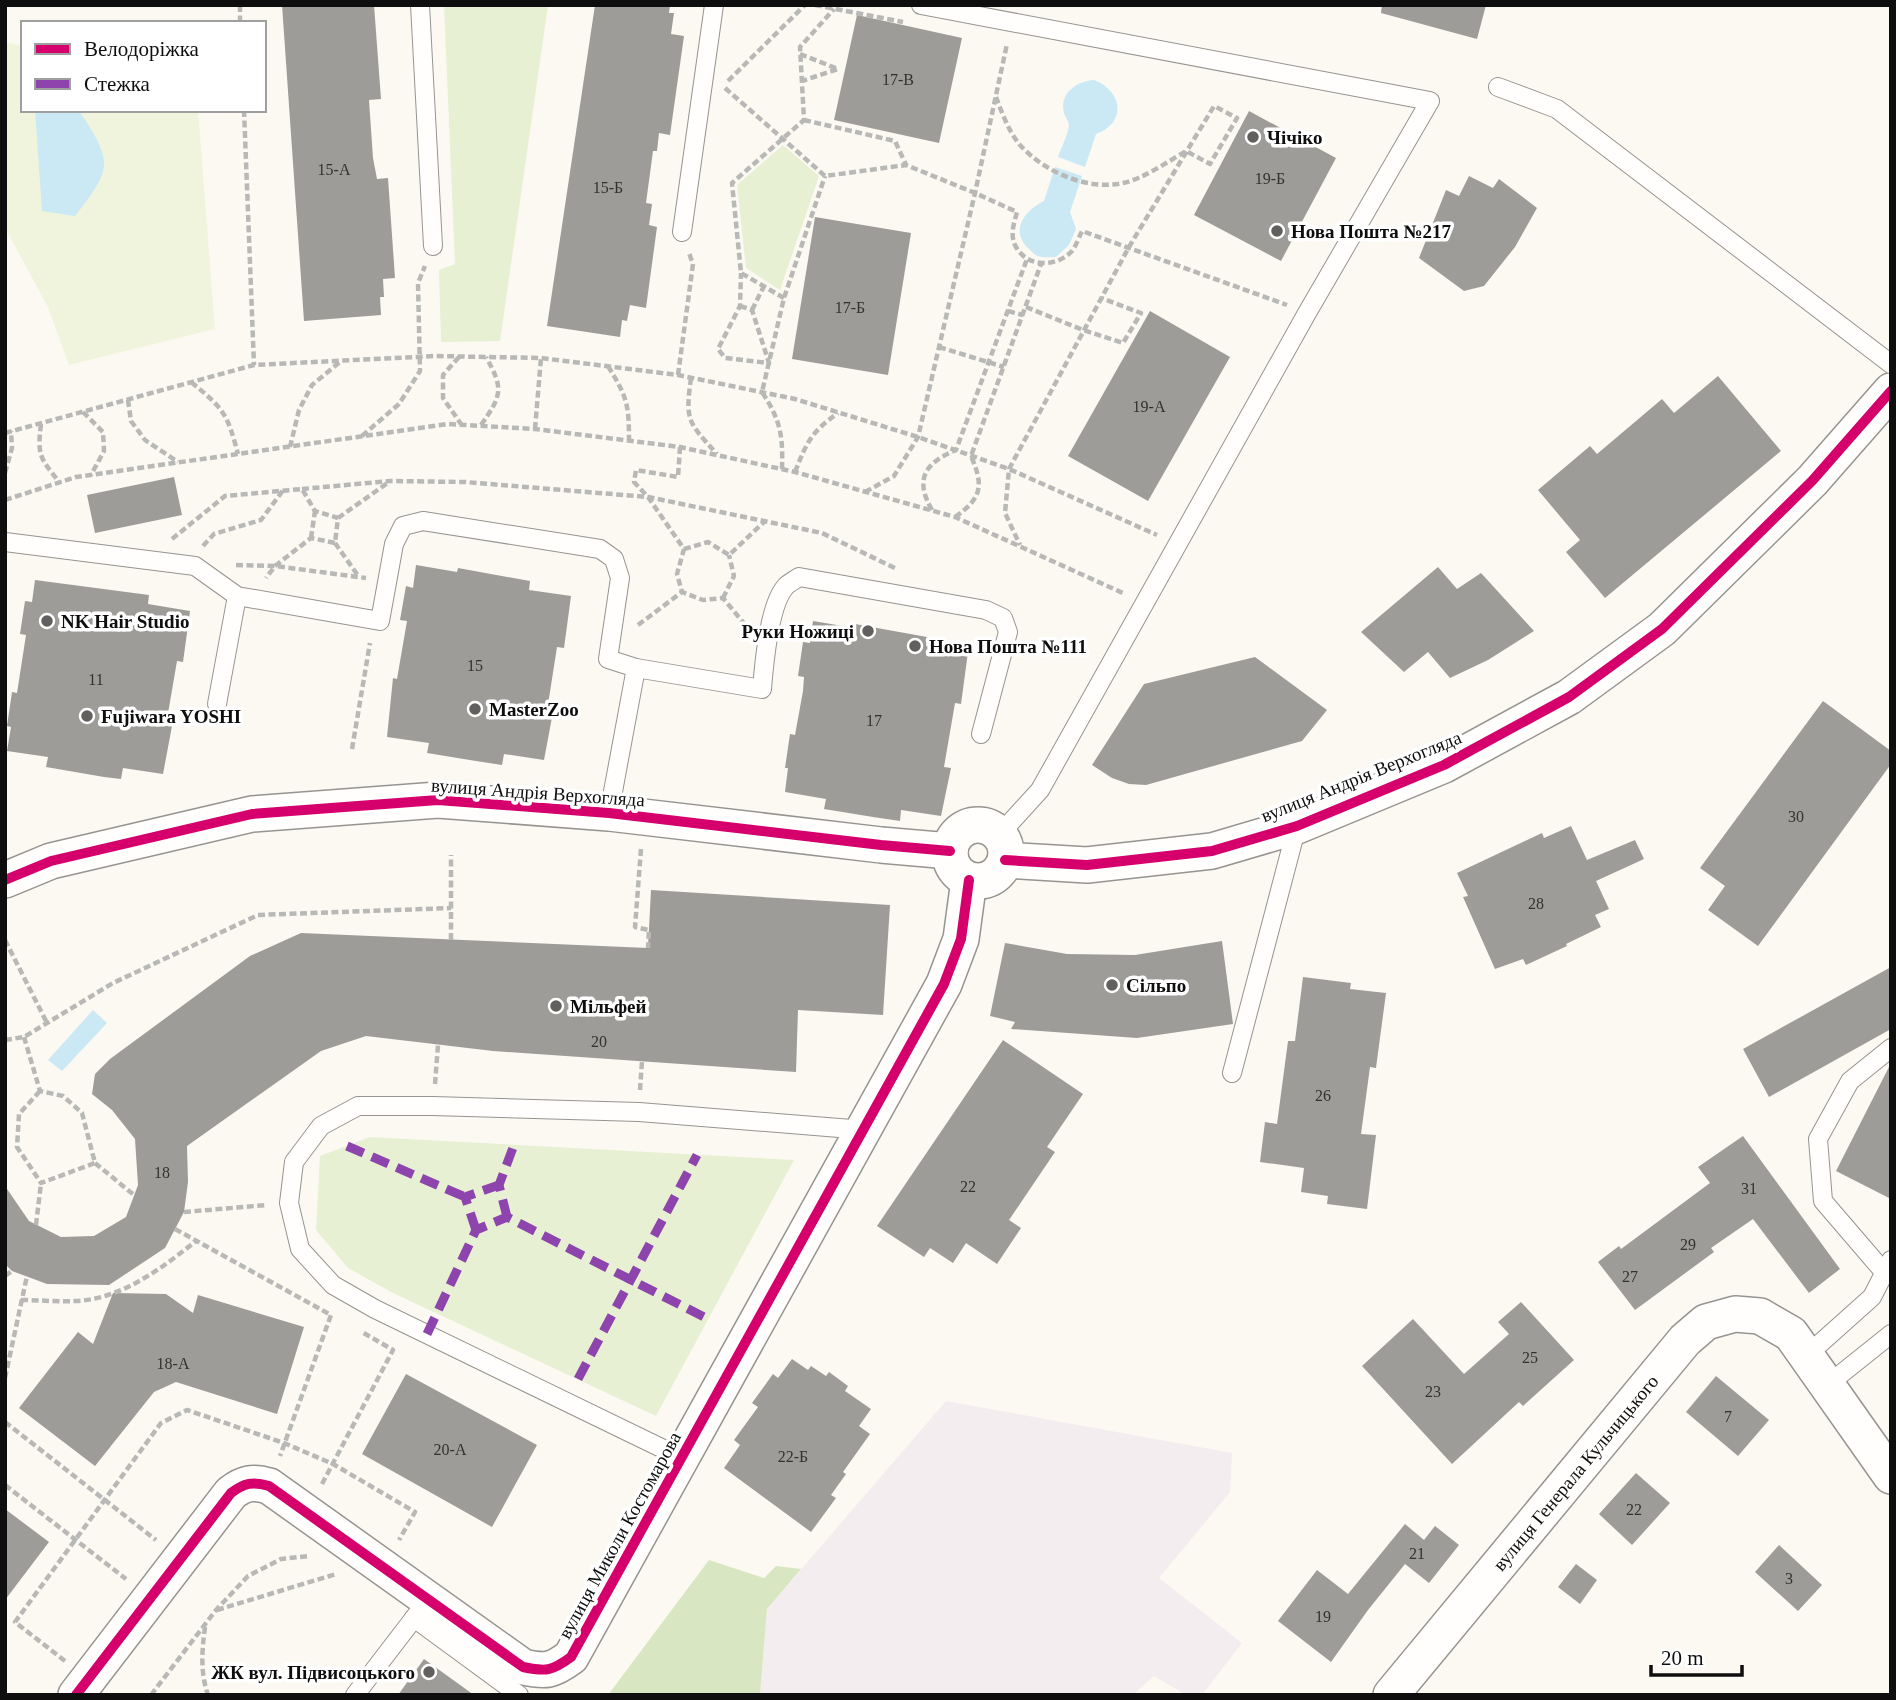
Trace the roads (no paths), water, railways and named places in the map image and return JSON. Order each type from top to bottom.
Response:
[{"type":"street","name":"вулиця Андрія Верхогляда","points":[[1002,848],[1087,865],[1212,851],[1297,826],[1444,765],[1569,697],[1661,629],[1812,481],[1891,391]]},
{"type":"street","name":"вулиця Андрія Верхогляда","points":[[5,880],[51,861],[252,814],[438,800],[609,813],[950,851]]},
{"type":"street","points":[[983,826],[1002,848],[995,875],[978,881],[969,880],[955,869],[950,860],[950,851],[957,834],[965,828],[983,826]]},
{"type":"street","name":"вулиця Миколи Костомарова","points":[[76,1695],[231,1493],[242,1485],[256,1482],[269,1486],[307,1513],[421,1609],[523,1667],[539,1671],[556,1669],[571,1657],[944,984],[961,939],[969,880]]},
{"type":"street","name":"вулиця Генерала Кульчицького","points":[[1391,1695],[1685,1340],[1706,1322],[1735,1314],[1759,1316],[1798,1345]]},
{"type":"street","points":[[1798,1345],[1891,1476]]},
{"type":"lane","points":[[420,5],[433,246]]},
{"type":"lane","points":[[682,232],[714,5]]},
{"type":"lane","points":[[921,5],[1430,101],[1307,313],[1040,790],[1002,848]]},
{"type":"lane","points":[[1498,87],[1557,109],[1891,364]]},
{"type":"lane","points":[[5,542],[186,564],[195,566],[244,597],[380,621],[394,544],[403,526],[423,521],[600,549],[614,559],[620,578],[608,659],[636,668],[762,689],[766,649],[777,602],[785,587],[799,576],[986,610],[1003,618],[1008,632],[981,734]]},
{"type":"lane","points":[[217,704],[244,597]]},
{"type":"lane","points":[[609,813],[636,668]]},
{"type":"lane","points":[[1232,1073],[1297,826]]},
{"type":"lane","points":[[1798,1345],[1871,1297],[1887,1266],[1823,1201],[1818,1139],[1850,1081],[1891,1048]]},
{"type":"lane","points":[[682,1458],[375,1309],[334,1285],[300,1249],[289,1203],[294,1162],[321,1126],[358,1106],[432,1105],[639,1112],[864,1130]]},
{"type":"lane","points":[[1826,1386],[1891,1334]]},
{"type":"lane","points":[[355,1695],[421,1609],[519,1695]]},
{"type":"water","points":[[1094,80],[1111,92],[1118,107],[1113,122],[1096,134],[1085,167],[1058,157],[1069,128],[1063,106],[1071,89]]},
{"type":"water","points":[[35,112],[79,112],[102,152],[103,172],[75,216],[42,211]]},
{"type":"water","points":[[1055,167],[1082,176],[1070,212],[1076,229],[1069,245],[1056,257],[1042,257],[1023,242],[1020,228],[1026,215],[1044,201]]},
{"type":"water","points":[[93,1010],[107,1023],[62,1071],[48,1060]]},
{"type":"place","name":"Чічіко","points":[[1253,137]]},
{"type":"place","name":"Нова Пошта №217","points":[[1277,231]]},
{"type":"place","name":"NK Hair Studio","points":[[47,621]]},
{"type":"place","name":"Руки Ножиці","points":[[868,631]]},
{"type":"place","name":"Нова Пошта №111","points":[[915,646]]},
{"type":"place","name":"MasterZoo","points":[[475,709]]},
{"type":"place","name":"Fujiwara YOSHI","points":[[87,716]]},
{"type":"place","name":"Сільпо","points":[[1112,985]]},
{"type":"place","name":"Мільфей","points":[[556,1006]]},
{"type":"place","name":"ЖК вул. Підвисоцького","points":[[429,1672]]}]
